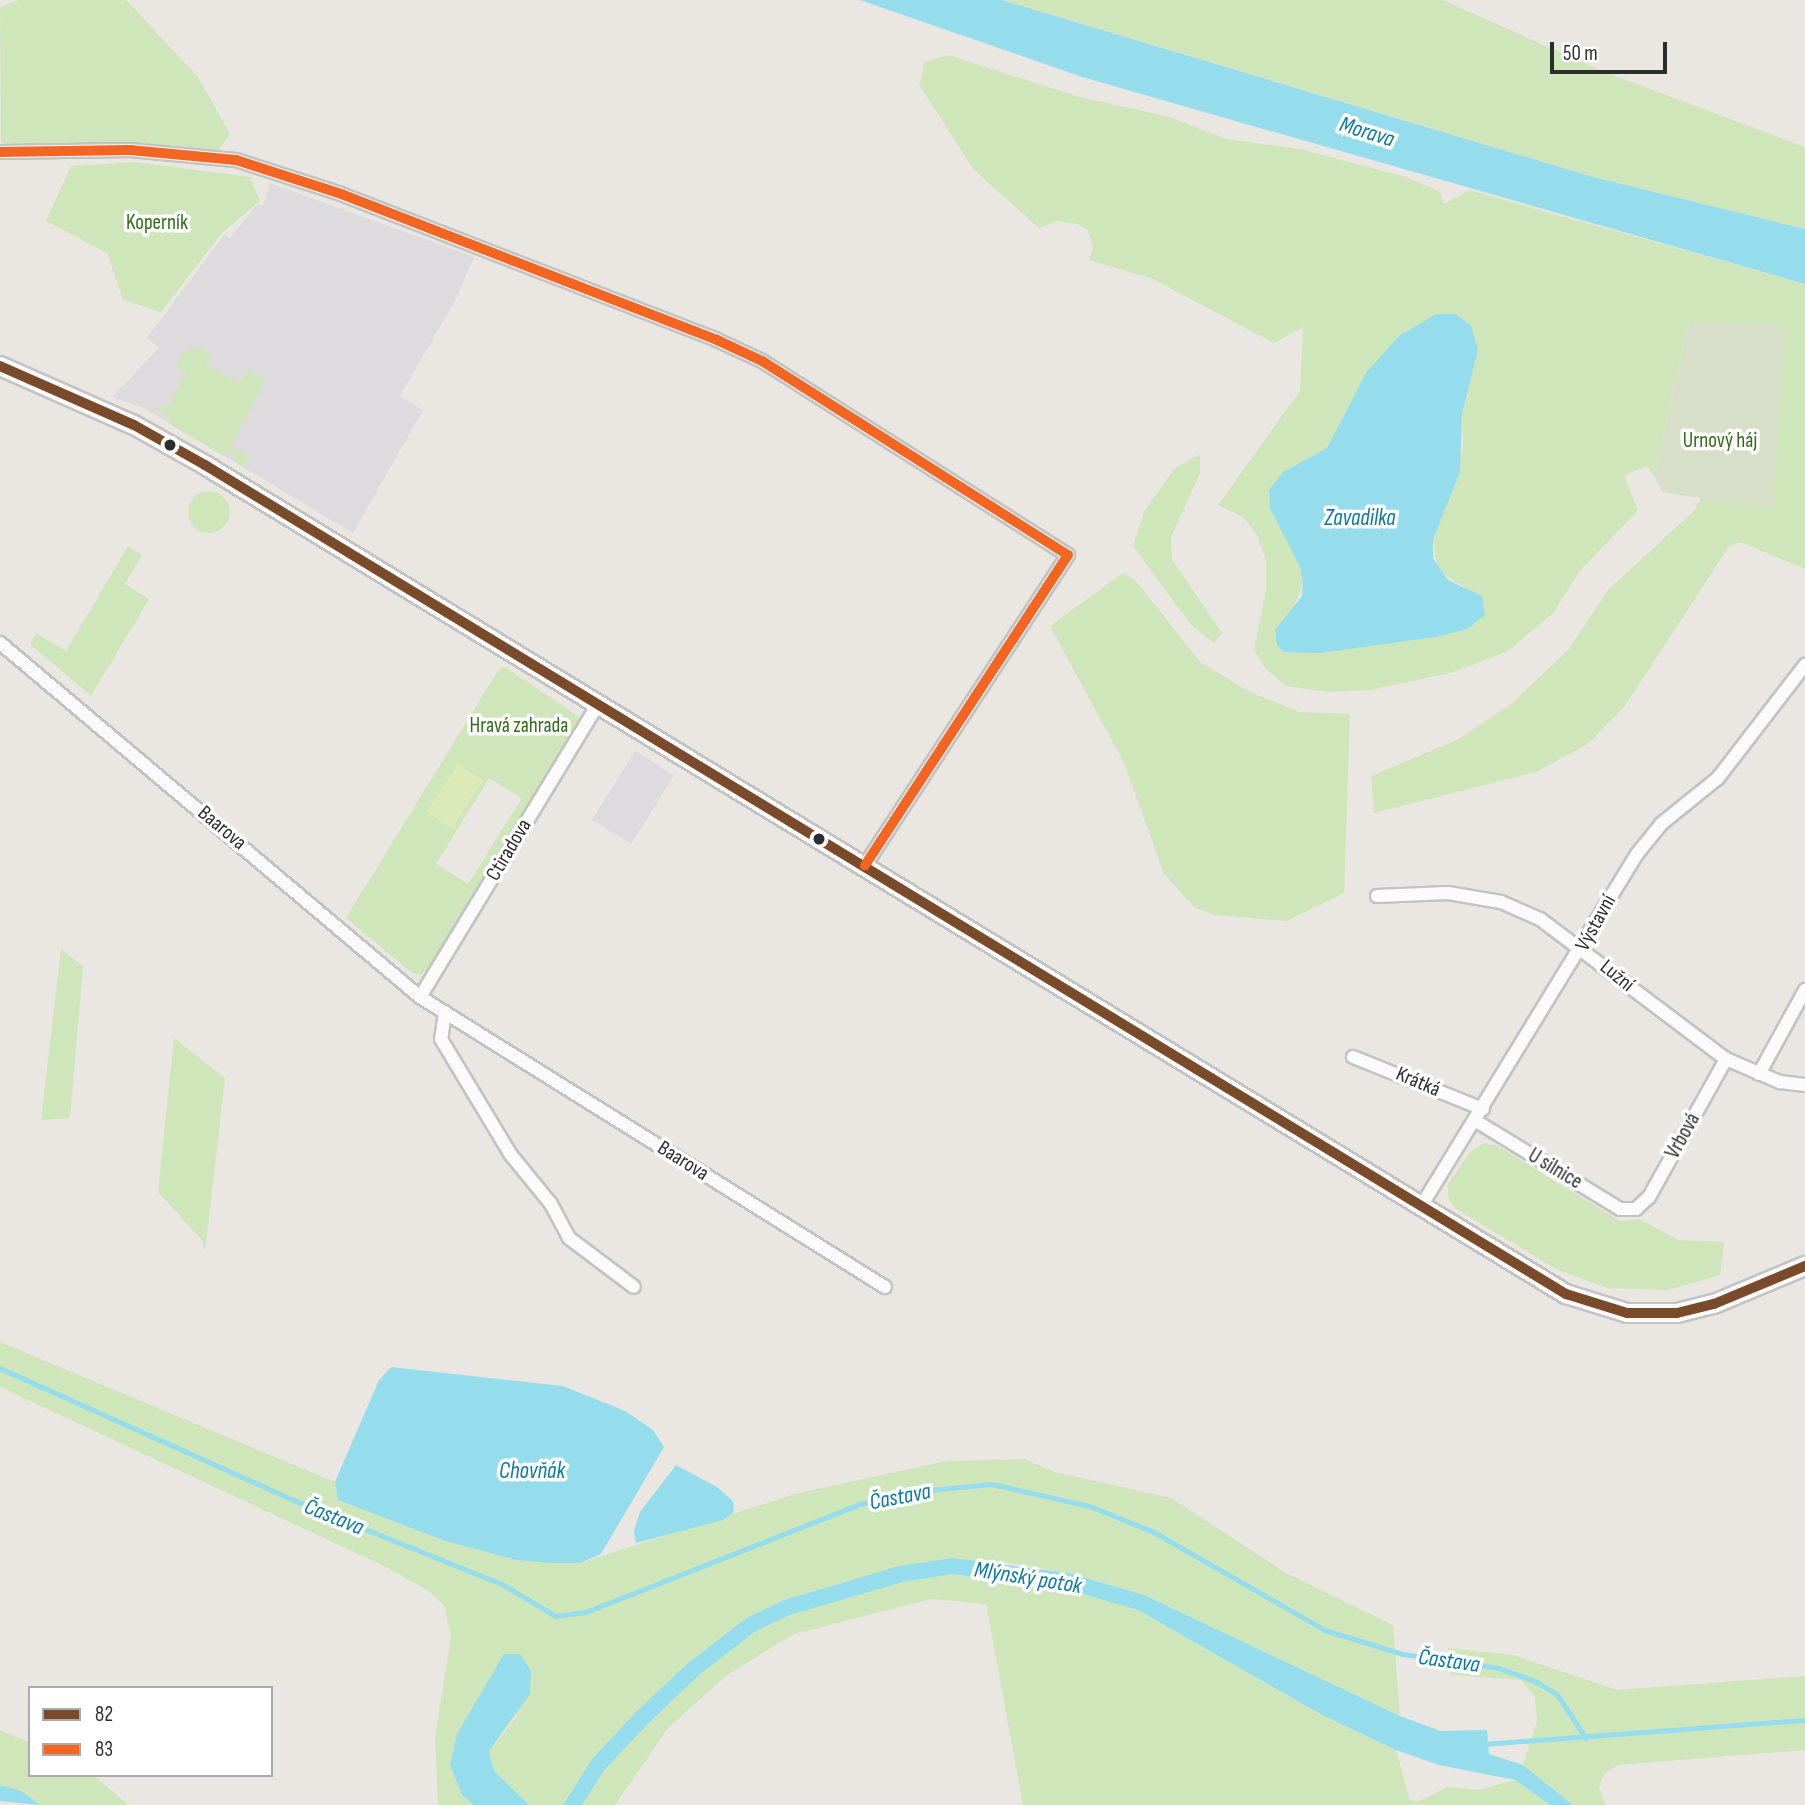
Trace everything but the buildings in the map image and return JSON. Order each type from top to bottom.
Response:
[{"type":"main road","points":[[0,367],[156,437],[865,865],[1420,1208],[1552,1286],[1627,1313],[1692,1310],[1805,1266]]},
{"type":"street","points":[[0,152],[130,150],[236,160],[341,194],[762,361],[1068,555],[865,865]]},
{"type":"street","name":"Baarova","points":[[0,643],[421,997],[886,1287]]},
{"type":"street","name":"Výstavní","points":[[1420,1208],[1583,948],[1637,853],[1661,824],[1718,778],[1805,665]]},
{"type":"street","name":"Ctiradova","points":[[421,997],[598,704]]},
{"type":"street","name":"Lužní","points":[[1377,896],[1448,893],[1500,902],[1562,932],[1726,1059],[1759,1074],[1805,1085]]},
{"type":"street","points":[[1759,1074],[1805,990]]},
{"type":"street","points":[[445,1012],[441,1039],[511,1155],[551,1204],[569,1238],[634,1287]]},
{"type":"street","name":"Krátká","points":[[1353,1056],[1483,1109]]},
{"type":"street","name":"Vrbová","points":[[1636,1209],[1649,1197],[1726,1059]]},
{"type":"street","name":"U silnice","points":[[1476,1121],[1620,1209],[1636,1209]]},
{"type":"shaded area","points":[[270,183],[474,257],[457,297],[400,396],[423,410],[353,533],[144,408],[112,397],[159,348],[147,338],[224,235],[230,238],[257,205],[263,205]]},
{"type":"shaded area","points":[[635,751],[674,775],[631,844],[592,820]]},
{"type":"green space","points":[[18,0],[126,0],[198,77],[230,134],[219,150],[207,153],[136,146],[1,143],[0,8]]},
{"type":"green space","points":[[1003,0],[1443,0],[1602,71],[1805,147],[1805,229],[1593,177]]},
{"type":"green space","points":[[948,55],[1080,97],[1170,117],[1226,139],[1300,149],[1406,177],[1440,192],[1444,204],[1469,190],[1805,284],[1805,569],[1740,542],[1729,546],[1625,706],[1588,744],[1536,772],[1374,813],[1371,776],[1459,739],[1510,705],[1568,650],[1608,590],[1694,511],[1701,498],[1773,509],[1689,321],[1654,476],[1647,466],[1624,475],[1638,510],[1578,573],[1553,613],[1508,651],[1454,672],[1371,690],[1329,692],[1286,686],[1265,668],[1254,650],[1266,590],[1266,561],[1257,535],[1243,517],[1218,505],[1300,391],[1303,327],[1274,343],[1153,279],[1089,260],[1093,247],[1087,229],[1058,221],[1039,228],[974,170],[919,85],[925,62]],"holes":[[[1367,374],[1468,394],[1462,415],[1463,449],[1433,540],[1438,571],[1466,588],[1467,629],[1320,653],[1293,609],[1303,584],[1283,472],[1327,448]]]},
{"type":"green space","name":"Koperník","points":[[135,162],[250,177],[260,201],[222,233],[161,312],[123,300],[107,253],[46,221],[71,166]]},
{"type":"green space","name":"Urnový háj","points":[[1689,321],[1785,324],[1773,510],[1663,492],[1654,476]]},
{"type":"green space","points":[[195,347],[211,353],[206,364],[240,383],[247,371],[266,380],[231,446],[250,456],[244,467],[233,460],[235,455],[227,451],[224,456],[168,423],[171,417],[155,408],[157,404],[167,408],[186,372],[176,366],[183,352]]},
{"type":"green space","points":[[1200,454],[1200,473],[1171,537],[1172,559],[1222,633],[1214,643],[1191,625],[1133,546],[1145,510],[1174,469]]},
{"type":"green space","points":[[209,491],[224,497],[230,512],[224,527],[209,533],[194,527],[188,512],[194,497]]},
{"type":"green space","points":[[128,546],[142,555],[125,584],[149,599],[91,696],[30,644],[36,633],[66,651]]},
{"type":"green space","points":[[1123,573],[1136,581],[1200,662],[1250,692],[1300,712],[1350,714],[1344,893],[1287,921],[1216,915],[1195,908],[1164,874],[1124,763],[1050,626]]},
{"type":"green space","name":"Hravá zahrada","points":[[505,667],[581,718],[429,968],[420,975],[412,973],[346,918],[499,669]],"holes":[[[489,778],[522,798],[468,884],[436,864]]]},
{"type":"green space","points":[[458,764],[483,780],[452,828],[427,812]]},
{"type":"green space","points":[[61,949],[83,966],[70,1118],[41,1120]]},
{"type":"green space","points":[[174,1038],[225,1078],[205,1252],[202,1240],[158,1192]]},
{"type":"green space","points":[[1484,1143],[1498,1146],[1620,1221],[1639,1219],[1678,1240],[1724,1242],[1720,1275],[1668,1290],[1607,1288],[1554,1268],[1455,1208],[1448,1198],[1448,1184],[1470,1152]]},
{"type":"green space","points":[[0,1342],[335,1482],[338,1500],[445,1541],[518,1560],[580,1563],[795,1494],[946,1461],[1024,1459],[1055,1472],[1171,1498],[1286,1573],[1393,1625],[1400,1716],[1144,1595],[1069,1573],[998,1561],[899,1566],[784,1600],[748,1617],[592,1759],[563,1805],[529,1805],[494,1771],[489,1751],[517,1716],[504,1654],[477,1704],[462,1795],[474,1805],[438,1805],[435,1737],[451,1637],[444,1605],[429,1591],[384,1566],[0,1387]]},
{"type":"green space","points":[[952,1574],[1065,1589],[1138,1610],[1322,1715],[1396,1750],[1410,1800],[1419,1801],[1448,1787],[1478,1790],[1515,1780],[1550,1805],[1023,1805],[986,1604],[931,1599],[794,1634],[727,1675],[667,1729],[615,1805],[582,1805],[605,1769],[649,1723],[698,1676],[756,1631],[790,1615],[903,1582]]},
{"type":"green space","points":[[1448,1648],[1514,1655],[1617,1690],[1805,1676],[1805,1750],[1617,1765],[1604,1774],[1599,1787],[1606,1805],[1573,1805],[1523,1765],[1537,1721],[1535,1697],[1521,1680],[1451,1675]]},
{"type":"green space","points":[[0,1730],[28,1742],[28,1777],[95,1777],[129,1805],[40,1805],[0,1785]]},
{"type":"water","name":"Morava","points":[[860,0],[1002,0],[1593,177],[1805,229],[1805,284],[1082,77]]},
{"type":"water","name":"Zavadilka","points":[[1436,314],[1455,314],[1471,325],[1478,350],[1462,415],[1460,472],[1433,540],[1433,558],[1448,580],[1482,596],[1485,615],[1467,629],[1436,637],[1320,653],[1284,652],[1277,645],[1275,630],[1302,596],[1303,584],[1300,567],[1270,508],[1269,490],[1283,472],[1327,448],[1366,373],[1399,336]]},
{"type":"water","name":"Chovňák","points":[[391,1367],[563,1386],[625,1411],[653,1430],[664,1447],[601,1554],[580,1563],[549,1563],[517,1560],[445,1541],[338,1500],[335,1482],[379,1380]]},
{"type":"water","points":[[676,1465],[717,1487],[733,1501],[734,1512],[723,1520],[636,1543],[634,1531],[640,1512]]},
{"type":"water","name":"Mlýnský potok","points":[[952,1558],[1069,1573],[1144,1595],[1400,1716],[1441,1731],[1487,1730],[1489,1754],[1523,1765],[1573,1805],[1550,1805],[1515,1780],[1439,1765],[1396,1750],[1322,1715],[1138,1610],[1065,1589],[952,1574],[903,1582],[790,1615],[756,1631],[698,1676],[649,1723],[605,1769],[582,1805],[563,1805],[592,1759],[637,1711],[687,1664],[748,1617],[784,1600],[899,1566]]},
{"type":"water","points":[[504,1654],[520,1654],[531,1671],[530,1694],[489,1751],[494,1771],[529,1805],[474,1805],[462,1795],[450,1765],[457,1734]]},
{"type":"water","points":[[0,1785],[21,1791],[40,1805],[0,1801]]},
{"type":"waterway","name":"Častava","points":[[0,1368],[303,1504],[502,1584],[556,1616],[586,1612],[860,1504],[910,1492],[992,1484],[1090,1506],[1154,1532],[1325,1630],[1403,1654],[1499,1668],[1535,1681],[1557,1694],[1586,1738]]},
{"type":"waterway","name":"Častava","points":[[1484,1744],[1805,1720]]},
{"type":"transit line","name":"83","points":[[0,152],[130,150],[236,160],[341,194],[717,340],[762,361],[1068,555],[865,865]]},
{"type":"transit line","name":"82","points":[[0,366],[134,425],[205,465],[1566,1294],[1627,1313],[1677,1313],[1714,1304],[1805,1266]]}]
